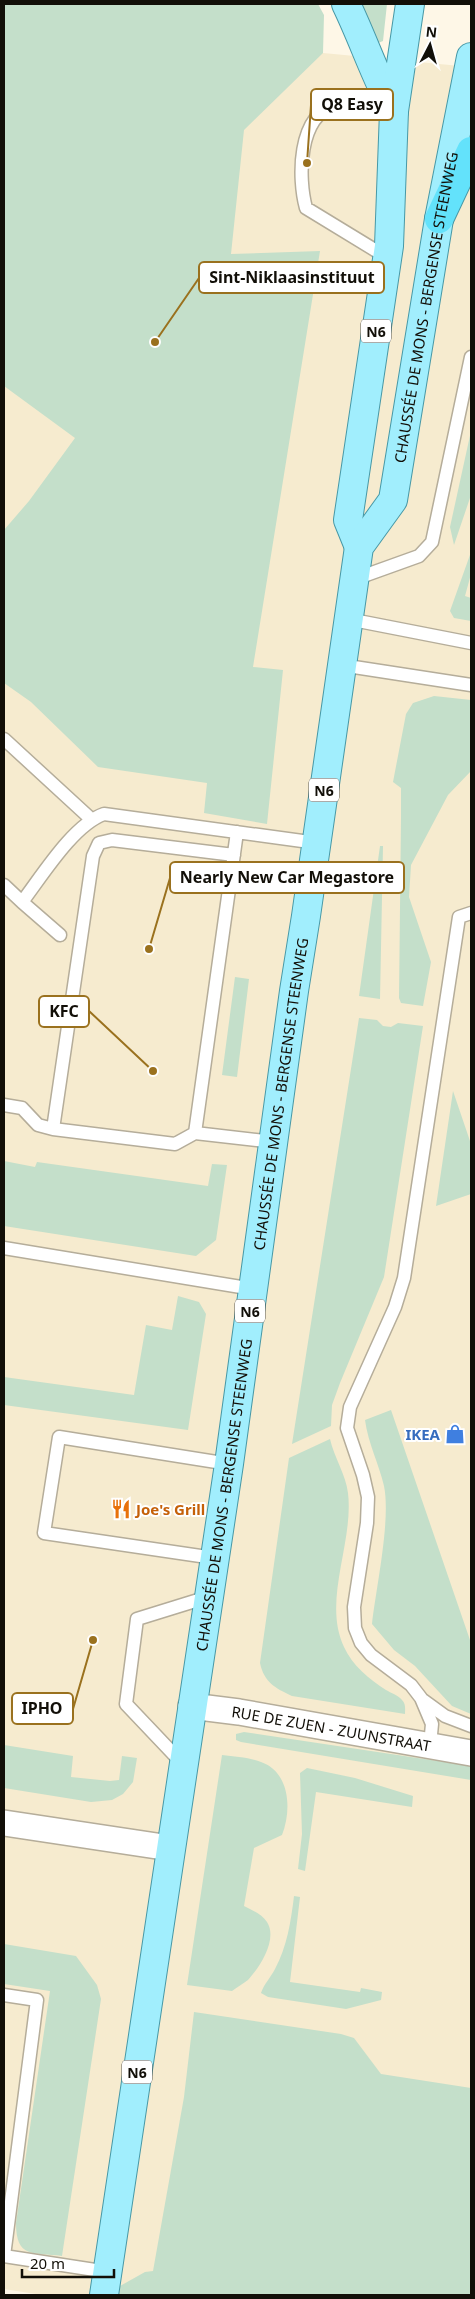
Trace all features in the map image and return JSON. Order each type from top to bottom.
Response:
[{"type":"highway","points":[[439,219],[471,151]]},
{"type":"main road","points":[[346,4],[361,34],[378,81],[394,111]]},
{"type":"main road","name":"N6","points":[[359,547],[348,520],[388,258],[394,111],[410,4]]},
{"type":"main road","name":"CHAUSSÉE DE MONS - BERGENSE STEENWEG","points":[[106,2284],[182,1763],[229,1464],[294,991],[359,547],[393,500],[439,219],[471,57]]},
{"type":"street","name":"RUE DE ZUEN - ZUUNSTRAAT","points":[[191,1706],[239,1712],[430,1745],[468,1740]]},
{"type":"street","points":[[4,1823],[170,1848]]},
{"type":"lane","points":[[388,258],[306,208],[301,189],[304,141],[319,116],[336,105],[394,111]]},
{"type":"lane","points":[[354,579],[418,556],[432,542],[471,357]]},
{"type":"lane","points":[[348,619],[471,642]]},
{"type":"lane","points":[[341,665],[471,685]]},
{"type":"lane","points":[[4,739],[91,819]]},
{"type":"lane","points":[[22,902],[76,832],[91,819],[104,814],[317,843]]},
{"type":"lane","points":[[195,1133],[237,832]]},
{"type":"lane","points":[[53,1130],[93,856],[100,844],[112,840],[234,855]]},
{"type":"lane","points":[[4,885],[60,935]]},
{"type":"lane","points":[[430,1745],[432,1724],[421,1698],[411,1685],[371,1655],[361,1643],[355,1628],[354,1607],[367,1523],[368,1497],[363,1475],[347,1428],[350,1407],[395,1307],[404,1278],[459,917],[471,913]]},
{"type":"lane","points":[[4,1105],[22,1108],[38,1125],[53,1130],[175,1144],[195,1133],[274,1142]]},
{"type":"lane","points":[[4,1248],[254,1289]]},
{"type":"lane","points":[[214,1558],[44,1533],[59,1437],[229,1464]]},
{"type":"lane","points":[[182,1763],[126,1704],[137,1619],[208,1598]]},
{"type":"lane","points":[[421,1698],[445,1716],[468,1740]]},
{"type":"lane","points":[[4,1994],[38,2000],[4,2256],[106,2284]]},
{"type":"shaded area","points":[[4,4],[278,4],[323,53],[471,67],[471,2110],[153,2295],[42,2295],[4,2289]]},
{"type":"green space","points":[[4,4],[318,4],[324,15],[323,53],[244,130],[231,254],[320,251],[253,667],[283,670],[267,824],[204,813],[207,783],[98,767],[31,702],[4,683],[4,530],[29,501],[75,438],[4,386]]},
{"type":"green space","points":[[362,4],[387,4],[383,41],[378,43],[376,40]]},
{"type":"green space","points":[[471,431],[471,495],[454,545],[450,527]]},
{"type":"green space","points":[[471,552],[471,574],[465,596],[471,598],[471,621],[454,618],[450,611]]},
{"type":"green space","points":[[434,696],[471,700],[471,771],[448,795],[411,865],[409,897],[431,962],[423,1006],[401,1003],[399,998],[401,788],[393,782],[406,714],[413,703]]},
{"type":"green space","points":[[380,846],[383,846],[380,999],[359,996]]},
{"type":"green space","points":[[235,977],[249,979],[237,1077],[222,1075]]},
{"type":"green space","points":[[359,1018],[377,1020],[383,1026],[391,1027],[398,1023],[423,1026],[384,1277],[332,1405],[331,1426],[292,1444]]},
{"type":"green space","points":[[453,1091],[471,1144],[471,1194],[436,1206]]},
{"type":"green space","points":[[4,1161],[35,1167],[37,1162],[208,1186],[212,1164],[227,1165],[216,1240],[196,1256],[4,1226]]},
{"type":"green space","points":[[178,1296],[199,1302],[206,1314],[188,1430],[4,1405],[4,1377],[134,1395],[146,1325],[172,1330]]},
{"type":"green space","points":[[391,1410],[471,1643],[471,1714],[452,1706],[415,1666],[394,1650],[372,1624],[382,1554],[386,1500],[384,1486],[365,1420]]},
{"type":"green space","points":[[330,1439],[345,1480],[349,1512],[337,1591],[338,1629],[347,1654],[362,1672],[374,1682],[400,1698],[405,1705],[405,1714],[292,1696],[267,1680],[260,1663],[289,1458]]},
{"type":"green space","points":[[244,1732],[471,1766],[471,1780],[236,1740],[236,1734]]},
{"type":"green space","points":[[4,1745],[73,1756],[71,1777],[110,1781],[119,1780],[122,1756],[137,1758],[133,1782],[123,1794],[112,1800],[91,1802],[4,1788]]},
{"type":"green space","points":[[222,1755],[252,1759],[271,1767],[283,1783],[287,1804],[287,1814],[282,1835],[254,1848],[244,1906],[260,1914],[267,1922],[270,1929],[269,1944],[253,1974],[248,1980],[232,1991],[187,1985]]},
{"type":"green space","points":[[307,1768],[355,1778],[413,1796],[412,1807],[316,1792],[305,1871],[298,1869],[302,1834],[300,1773]]},
{"type":"green space","points":[[294,1896],[300,1897],[290,1982],[360,1992],[361,1988],[382,1992],[381,2000],[346,2009],[268,1997],[261,1993],[283,1952]]},
{"type":"green space","points":[[4,1944],[76,1956],[97,1985],[101,1999],[62,2256],[28,2252],[19,2243],[17,2235],[16,2223],[50,1991],[4,1984]]},
{"type":"green space","points":[[194,2012],[341,2034],[354,2038],[381,2074],[471,2088],[471,2295],[104,2295],[145,2272],[153,2271],[184,2097]]},
{"type":"place","name":"Q8 Easy","points":[[307,163]]},
{"type":"place","name":"Sint-Niklaasinstituut","points":[[155,342]]},
{"type":"place","name":"Nearly New Car Megastore","points":[[149,949]]},
{"type":"place","name":"KFC","points":[[153,1071]]},
{"type":"place","name":"IKEA","points":[[455,1434]]},
{"type":"place","name":"Joe's Grill","points":[[121,1509]]},
{"type":"place","name":"IPHO","points":[[93,1640]]}]
